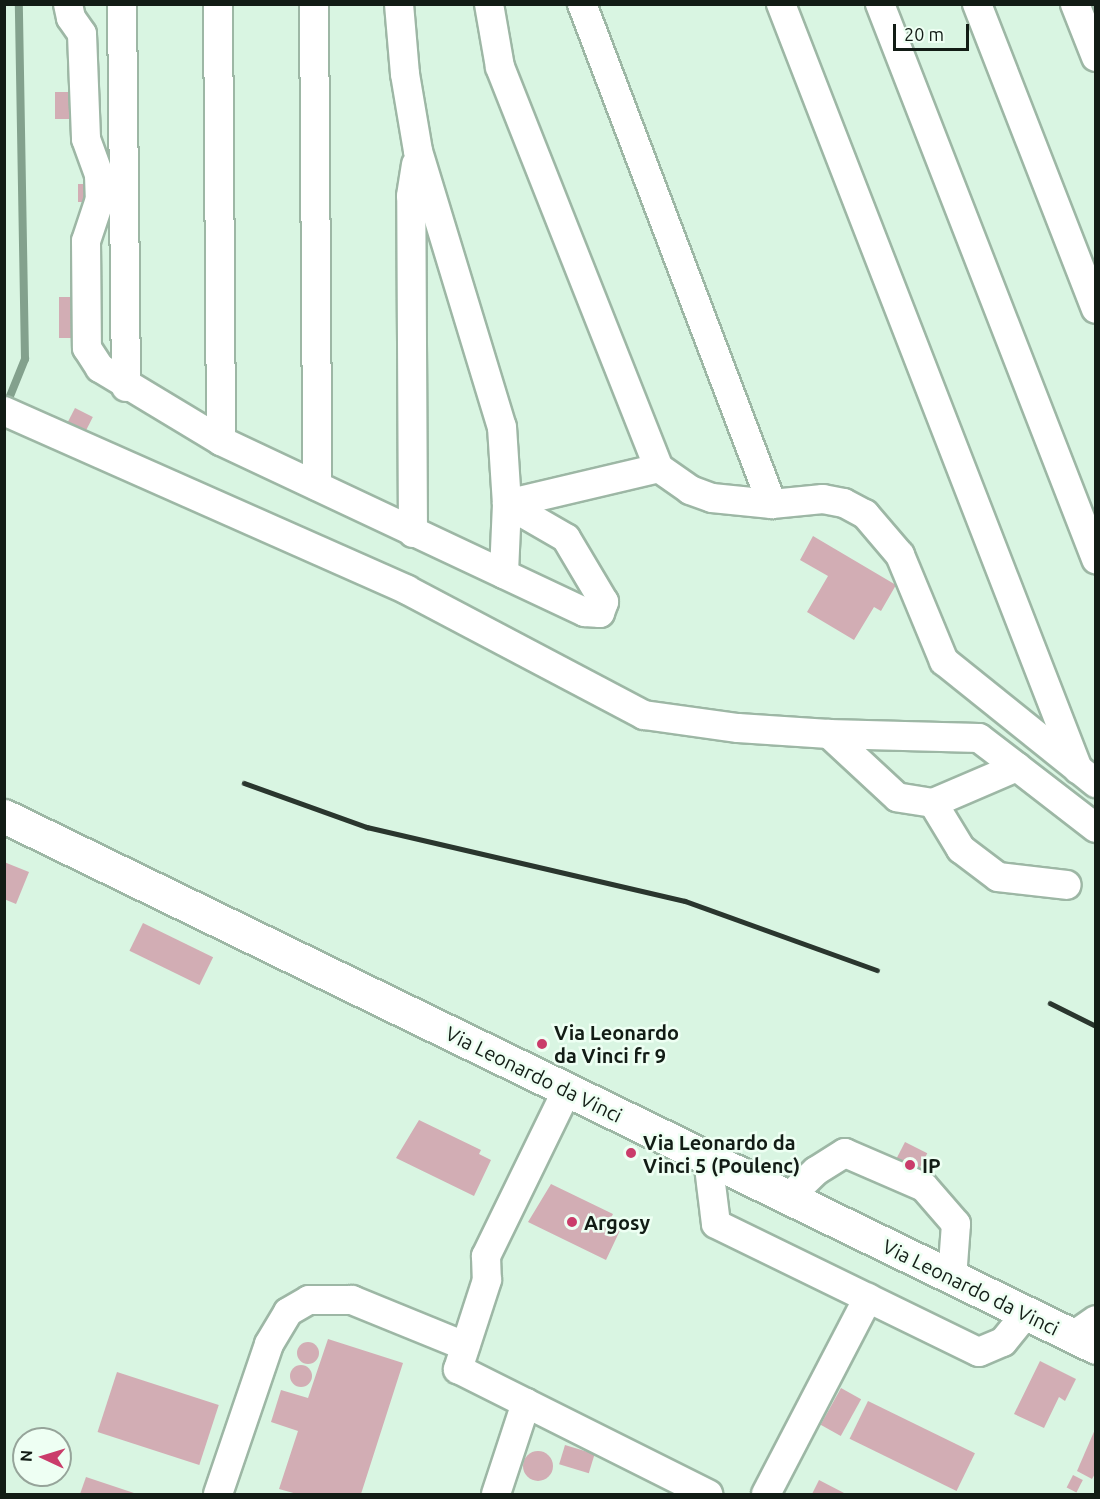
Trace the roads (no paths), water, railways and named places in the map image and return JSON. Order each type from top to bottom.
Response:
[{"type":"main road","name":"Via Leonardo da Vinci","points":[[4,816],[1026,1314],[1088,1334]]},
{"type":"lane","points":[[68,4],[71,18],[82,34],[86,139],[99,175],[100,199],[86,241],[87,348],[100,368],[126,387],[220,441],[585,612],[600,612],[604,602],[566,538],[507,504]]},
{"type":"lane","points":[[122,4],[126,387]]},
{"type":"lane","points":[[218,4],[220,441]]},
{"type":"lane","points":[[314,4],[317,486]]},
{"type":"lane","points":[[399,4],[405,74],[418,151],[502,427],[507,504],[504,574]]},
{"type":"lane","points":[[489,4],[500,67],[659,468],[701,495],[772,504],[823,499],[844,503],[865,514],[900,555],[944,661],[1087,776]]},
{"type":"lane","points":[[582,4],[772,504]]},
{"type":"lane","points":[[782,4],[1087,776]]},
{"type":"lane","points":[[880,4],[1095,558]]},
{"type":"lane","points":[[977,4],[1095,309]]},
{"type":"lane","points":[[1075,4],[1095,57]]},
{"type":"lane","points":[[413,533],[411,196],[418,151]]},
{"type":"lane","points":[[16,417],[407,590],[644,715],[738,728],[829,734],[979,738],[1095,828]]},
{"type":"lane","points":[[507,504],[659,468]]},
{"type":"lane","points":[[829,734],[897,797],[933,803],[1017,767]]},
{"type":"lane","points":[[933,803],[961,849],[998,877],[1067,885]]},
{"type":"lane","points":[[567,1090],[486,1256],[487,1280],[458,1370],[526,1403],[692,1491]]},
{"type":"lane","points":[[788,1198],[816,1172],[845,1153],[924,1187],[956,1224],[952,1278]]},
{"type":"lane","points":[[708,1159],[716,1224],[979,1352],[1003,1342],[1026,1314]]},
{"type":"lane","points":[[766,1494],[868,1298]]},
{"type":"lane","points":[[218,1494],[269,1344],[288,1312],[309,1300],[352,1300],[465,1346]]},
{"type":"lane","points":[[496,1494],[526,1403]]},
{"type":"waterway","points":[[6,406],[25,359],[19,4]]},
{"type":"railway","points":[[244,783],[367,827],[685,901],[877,970]]},
{"type":"railway","points":[[1050,1003],[1096,1026]]},
{"type":"place","name":"Via Leonardo da Vinci fr 9","points":[[542,1044]]},
{"type":"place","name":"Via Leonardo da Vinci 5 (Poulenc)","points":[[631,1153]]},
{"type":"place","name":"IP","points":[[910,1165]]},
{"type":"place","name":"Argosy","points":[[572,1222]]}]
